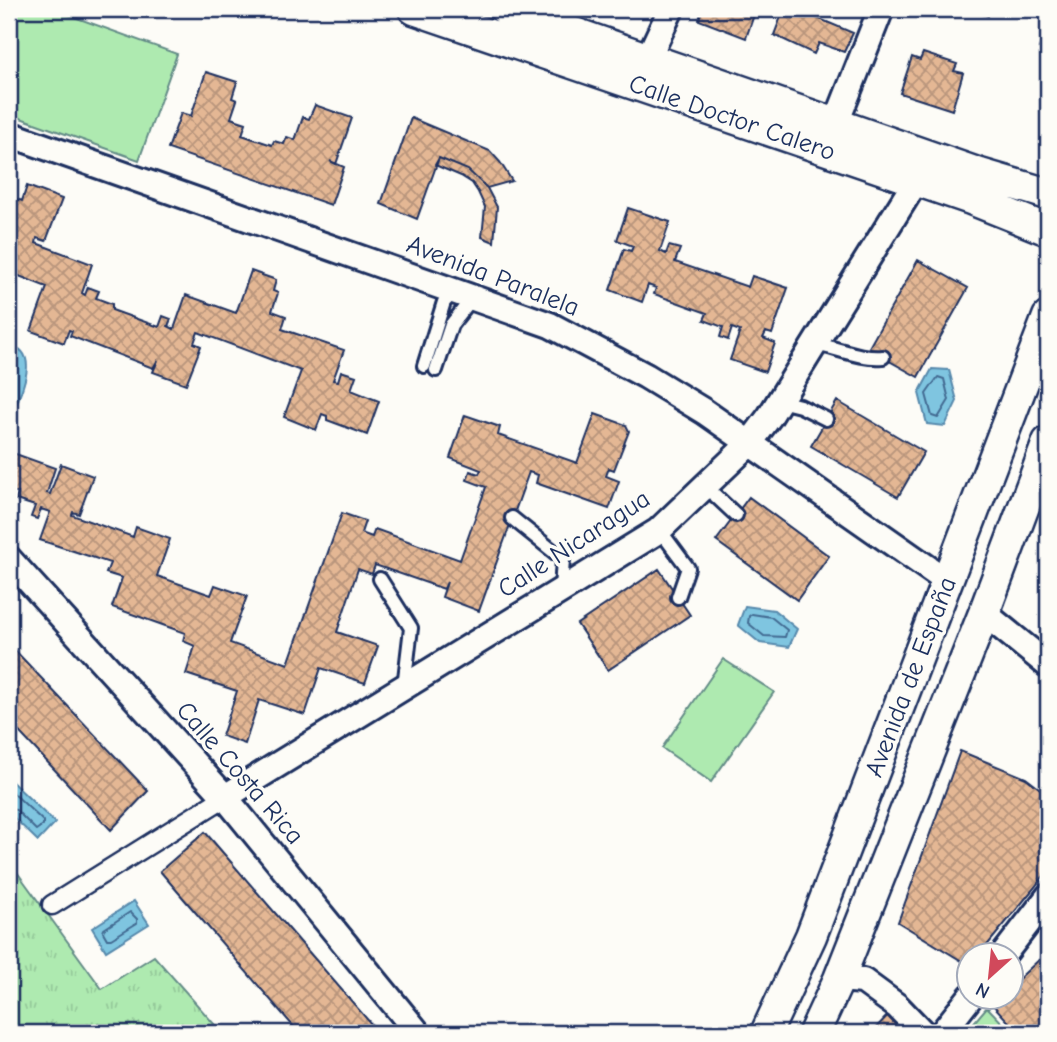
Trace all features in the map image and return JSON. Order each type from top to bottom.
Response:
[{"type":"street","name":"Calle Doctor Calero","points":[[414,9],[971,199],[1048,229]]},
{"type":"street","name":"Calle Doctor Calero","points":[[505,9],[561,18],[648,58],[980,174],[1048,194]]},
{"type":"street","points":[[648,58],[671,9]]},
{"type":"street","points":[[836,123],[881,9]]},
{"type":"street","name":"Avenida Paralela","points":[[9,134],[550,325],[646,376],[705,412],[948,582]]},
{"type":"street","name":"Calle Nicaragua","points":[[225,797],[659,529],[749,444],[779,401],[916,181]]},
{"type":"street","points":[[1048,229],[1048,248]]},
{"type":"street","name":"Avenida de España","points":[[765,1033],[811,936],[1048,317]]},
{"type":"street","name":"Avenida de España","points":[[814,1033],[839,979],[954,683],[984,613],[1048,442]]},
{"type":"street","name":"Calle Costa Rica","points":[[9,559],[225,797],[418,1033]]},
{"type":"street","points":[[984,613],[1048,665]]},
{"type":"street","points":[[52,905],[225,797]]},
{"type":"street","points":[[1015,940],[1048,897]]},
{"type":"street","points":[[839,979],[863,981],[897,1006],[923,1033]]},
{"type":"street","points":[[942,1033],[960,1010]]},
{"type":"lane","points":[[464,294],[451,325],[430,368],[444,302],[464,294]]},
{"type":"lane","points":[[815,344],[867,358],[883,357]]},
{"type":"lane","points":[[779,401],[800,406],[826,419]]},
{"type":"lane","points":[[705,486],[736,515]]},
{"type":"lane","points":[[512,518],[563,559],[561,591]]},
{"type":"lane","points":[[659,529],[688,568],[678,597]]},
{"type":"lane","points":[[380,579],[411,628],[404,687]]},
{"type":"green space","points":[[9,9],[52,9],[177,54],[139,160],[9,114]]},
{"type":"green space","points":[[723,659],[774,692],[711,782],[662,748]]},
{"type":"green space","points":[[9,861],[102,989],[154,956],[222,1033],[9,1033]]},
{"type":"green space","points":[[984,1010],[990,1010],[1012,1033],[965,1033]]},
{"type":"water","points":[[9,345],[19,349],[27,363],[21,392],[14,410],[9,412]]},
{"type":"water","points":[[932,369],[949,370],[957,401],[945,426],[927,424],[919,393]]},
{"type":"water","points":[[745,606],[774,610],[797,629],[789,647],[760,643],[738,625]]},
{"type":"water","points":[[9,779],[55,823],[38,841],[9,813]]},
{"type":"water","points":[[134,901],[149,924],[106,951],[92,928]]},
{"type":"building","points":[[702,9],[756,9],[746,38],[699,20]]},
{"type":"building","points":[[784,9],[818,9],[815,17],[853,33],[844,52],[819,43],[814,54],[774,35]]},
{"type":"building","points":[[967,9],[991,9],[988,16]]},
{"type":"building","points":[[1048,22],[1048,52],[1039,48]]},
{"type":"building","points":[[923,53],[957,64],[954,71],[963,73],[952,110],[900,93],[912,57],[920,60]]},
{"type":"building","points":[[206,72],[237,82],[232,98],[237,100],[231,118],[246,123],[242,135],[272,145],[274,141],[284,144],[287,137],[295,140],[303,117],[309,119],[315,105],[352,118],[336,164],[344,167],[331,205],[168,149],[181,113],[191,116]]},
{"type":"building","points":[[411,118],[490,151],[512,181],[487,188],[468,170],[439,158],[417,219],[381,204]]},
{"type":"building","points":[[439,158],[468,170],[487,188],[497,207],[494,242],[482,237],[485,207],[478,192],[472,183],[461,176],[435,165]]},
{"type":"building","points":[[27,186],[62,199],[46,241],[37,238],[36,243],[92,264],[82,293],[85,295],[88,287],[99,291],[96,298],[112,304],[112,310],[159,327],[163,316],[171,319],[168,326],[174,329],[186,295],[236,313],[251,271],[276,280],[273,291],[278,293],[272,311],[286,316],[282,329],[344,350],[333,380],[338,381],[341,371],[356,376],[351,390],[379,401],[367,435],[327,420],[327,416],[322,414],[316,430],[284,417],[301,371],[198,332],[194,343],[201,346],[186,384],[153,372],[158,360],[153,368],[70,336],[72,331],[69,330],[64,343],[31,331],[47,287],[9,272],[9,208],[12,197],[22,201]]},
{"type":"building","points":[[628,208],[670,222],[660,251],[666,254],[669,246],[680,249],[675,262],[748,287],[752,276],[788,288],[772,334],[766,332],[763,338],[775,343],[765,372],[730,360],[740,331],[732,328],[728,340],[720,337],[723,327],[704,320],[707,313],[654,294],[656,288],[648,285],[642,302],[610,290],[624,249],[631,251],[633,246],[617,240]]},
{"type":"building","points":[[918,260],[968,288],[918,377],[868,349]]},
{"type":"building","points":[[837,401],[924,452],[898,497],[811,446]]},
{"type":"building","points":[[595,414],[626,425],[629,431],[614,470],[609,468],[606,476],[619,481],[609,509],[536,483],[538,475],[529,472],[479,611],[442,597],[447,582],[444,589],[375,565],[372,574],[358,569],[337,632],[378,646],[365,683],[321,668],[305,715],[259,700],[245,744],[222,736],[237,691],[186,674],[195,646],[183,641],[185,633],[112,607],[122,578],[106,573],[110,563],[40,540],[50,512],[41,509],[37,519],[31,517],[35,506],[16,500],[18,493],[9,490],[9,464],[13,453],[55,468],[47,493],[50,494],[61,464],[93,476],[79,514],[73,512],[72,515],[133,537],[136,527],[170,539],[157,576],[211,595],[215,585],[247,596],[230,643],[288,664],[342,513],[365,521],[361,533],[372,537],[375,529],[460,560],[486,487],[467,480],[470,471],[479,474],[481,470],[450,458],[465,415],[500,427],[498,435],[577,463]]},
{"type":"building","points":[[749,497],[829,556],[797,600],[716,541]]},
{"type":"building","points":[[659,569],[690,615],[608,670],[577,624]]},
{"type":"building","points":[[9,644],[148,791],[111,830],[9,721]]},
{"type":"building","points":[[960,751],[1026,778],[1048,795],[1048,871],[991,940],[956,940],[956,957],[898,922]]},
{"type":"building","points":[[205,832],[379,1033],[299,1033],[160,871]]},
{"type":"building","points":[[1041,958],[1048,966],[1048,1033],[1019,1033],[998,1010],[1026,1010],[1026,972]]},
{"type":"building","points":[[889,1014],[907,1033],[871,1033]]}]
